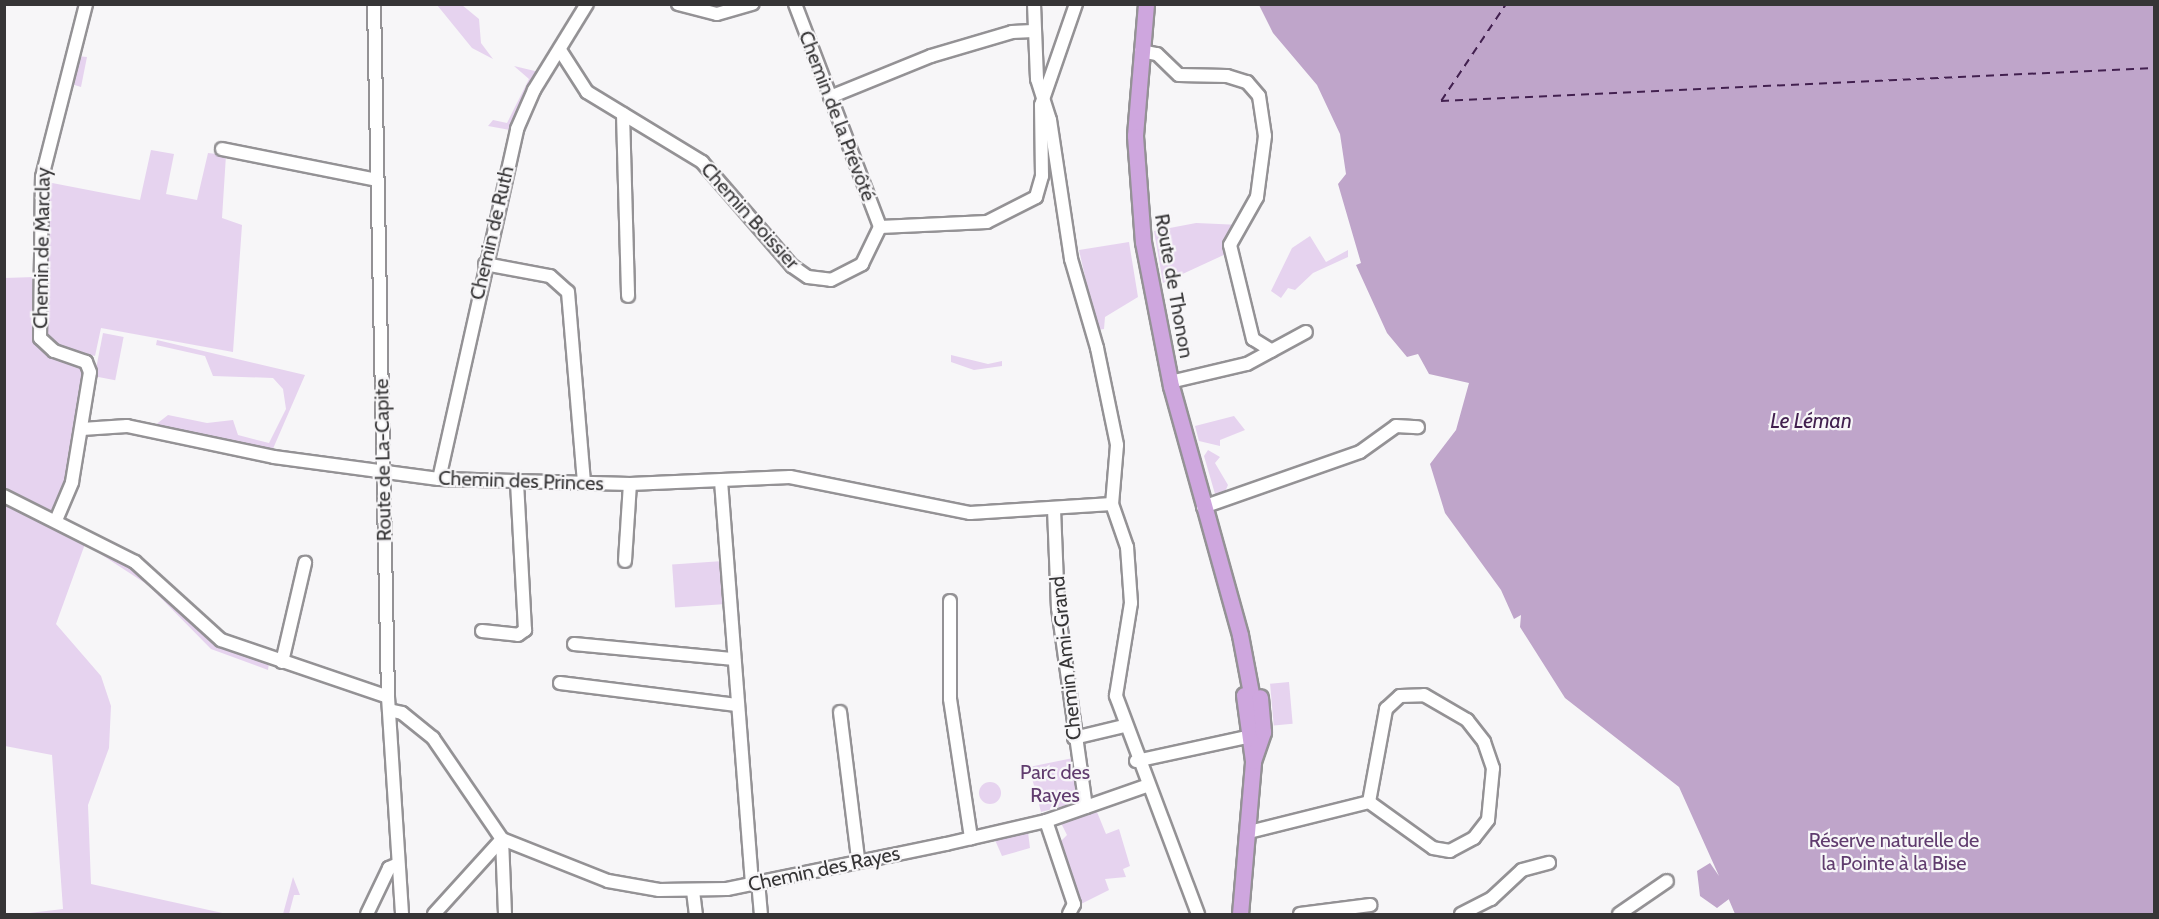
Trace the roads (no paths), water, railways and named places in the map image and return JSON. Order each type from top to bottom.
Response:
[{"type":"main road","name":"Route de Thonon","points":[[1146,4],[1141,51],[1137,195],[1170,382],[1221,570],[1235,590],[1253,651],[1255,736],[1249,832],[1240,915]]},
{"type":"main road","points":[[1221,570],[1254,709]]},
{"type":"street","name":"Chemin de Marclay","points":[[82,429],[89,366],[45,346],[39,326],[43,163],[86,4]]},
{"type":"street","name":"Route de La-Capite","points":[[374,4],[388,697],[402,915]]},
{"type":"street","name":"Chemin de Ruth","points":[[439,479],[485,264],[522,114],[587,4]]},
{"type":"street","points":[[678,4],[717,14],[753,4]]},
{"type":"street","name":"Chemin de la Prévôté","points":[[795,4],[880,227]]},
{"type":"street","points":[[1034,4],[1033,31],[1037,79],[1044,93],[1071,259],[1114,423],[1112,504],[1130,567],[1130,623],[1115,688],[1136,761],[1198,915]]},
{"type":"street","points":[[880,227],[987,222],[1033,200],[1041,185],[1044,93],[1076,4]]},
{"type":"street","points":[[830,97],[931,56],[1012,32],[1033,31]]},
{"type":"street","name":"Chemin Boissier","points":[[560,50],[582,87],[710,168],[788,262],[808,277],[831,280],[851,274],[868,256],[880,227]]},
{"type":"street","points":[[1141,51],[1157,54],[1179,75],[1227,76],[1247,82],[1259,96],[1265,135],[1257,196],[1230,244],[1253,339],[1272,351]]},
{"type":"street","points":[[623,114],[628,296]]},
{"type":"street","points":[[222,149],[377,180]]},
{"type":"street","points":[[485,264],[550,276],[568,292],[584,482]]},
{"type":"street","points":[[1170,382],[1247,364],[1306,332]]},
{"type":"street","name":"Chemin des Princes","points":[[82,429],[127,426],[383,473],[439,479],[630,484],[808,478],[970,513],[1112,504]]},
{"type":"street","points":[[1203,507],[1360,452],[1396,426],[1418,428]]},
{"type":"street","points":[[57,518],[72,482],[82,429]]},
{"type":"street","points":[[482,631],[518,635],[525,630],[517,481]]},
{"type":"street","points":[[721,481],[737,705],[755,882],[761,915]]},
{"type":"street","points":[[625,561],[630,484]]},
{"type":"street","points":[[4,496],[57,518],[135,562],[216,637],[282,662],[388,697]]},
{"type":"street","name":"Chemin Ami-Grand","points":[[1054,509],[1058,608],[1074,738],[1086,807]]},
{"type":"street","points":[[282,662],[305,563]]},
{"type":"street","points":[[950,601],[950,699],[972,838]]},
{"type":"street","points":[[574,644],[734,659]]},
{"type":"street","points":[[560,683],[737,705]]},
{"type":"street","points":[[1249,832],[1369,802],[1433,848],[1455,849],[1479,833],[1490,814],[1494,784],[1487,748],[1450,706],[1424,695],[1400,696],[1384,713],[1369,802]]},
{"type":"street","points":[[389,710],[402,713],[433,738],[502,839],[505,915]]},
{"type":"street","points":[[840,712],[858,860]]},
{"type":"street","points":[[1074,738],[1125,726]]},
{"type":"street","points":[[1136,761],[1255,736]]},
{"type":"street","name":"Chemin des Rayes","points":[[502,839],[608,881],[693,891],[755,882],[1046,821],[1146,786]]},
{"type":"street","points":[[1046,821],[1074,904],[1069,915]]},
{"type":"street","points":[[434,915],[502,839]]},
{"type":"street","points":[[1461,915],[1491,899],[1522,870],[1549,863]]},
{"type":"street","points":[[368,915],[389,868],[398,864]]},
{"type":"street","points":[[1619,915],[1667,881]]},
{"type":"street","points":[[693,891],[696,915]]},
{"type":"street","points":[[1300,915],[1370,905]]},
{"type":"water","name":"Le Léman","points":[[1259,5],[2154,5],[2154,914],[1735,914],[1729,899],[1717,908],[1700,896],[1697,871],[1710,863],[1719,876],[1679,787],[1565,698],[1520,627],[1521,615],[1514,619],[1501,590],[1445,513],[1430,464],[1456,430],[1469,383],[1429,374],[1418,354],[1407,357],[1387,333],[1356,265],[1361,263],[1338,184],[1346,174],[1340,134],[1317,85],[1273,33]]},
{"type":"park label","name":"Parc des Rayes","points":[[1055,784]]},
{"type":"park label","name":"Réserve naturelle de la Pointe à la Bise","points":[[1894,852]]}]
